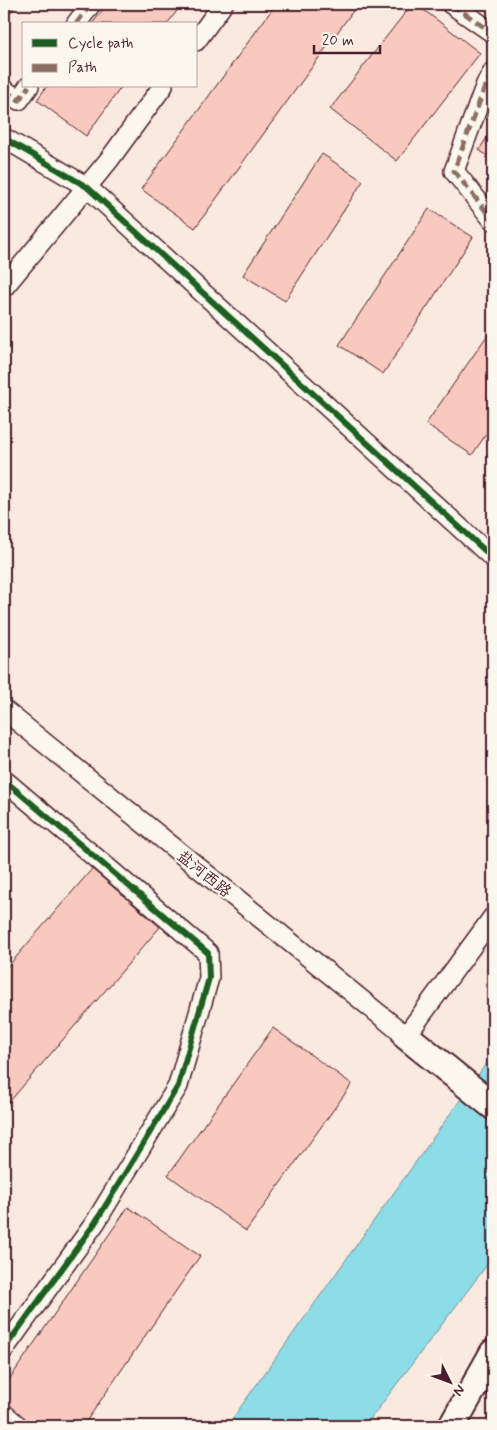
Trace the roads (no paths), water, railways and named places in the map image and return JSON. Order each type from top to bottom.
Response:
[{"type":"street","points":[[78,22],[91,4]]},
{"type":"street","points":[[198,38],[223,4]]},
{"type":"street","points":[[451,4],[493,33]]},
{"type":"street","points":[[493,72],[486,84],[454,171],[493,220]]},
{"type":"street","points":[[4,90],[19,100],[28,88]]},
{"type":"street","points":[[4,287],[109,160],[162,88]]},
{"type":"street","points":[[4,138],[87,187],[493,558]]},
{"type":"street","name":"盐河西路","points":[[4,710],[406,1036]]},
{"type":"street","points":[[4,780],[208,953],[209,978],[178,1086],[95,1223],[4,1349]]},
{"type":"street","points":[[493,917],[406,1036],[493,1106]]},
{"type":"street","points":[[452,1426],[493,1353]]},
{"type":"street","points":[[4,1414],[18,1426]]},
{"type":"water","points":[[493,1054],[493,1257],[365,1426],[227,1426]]}]
